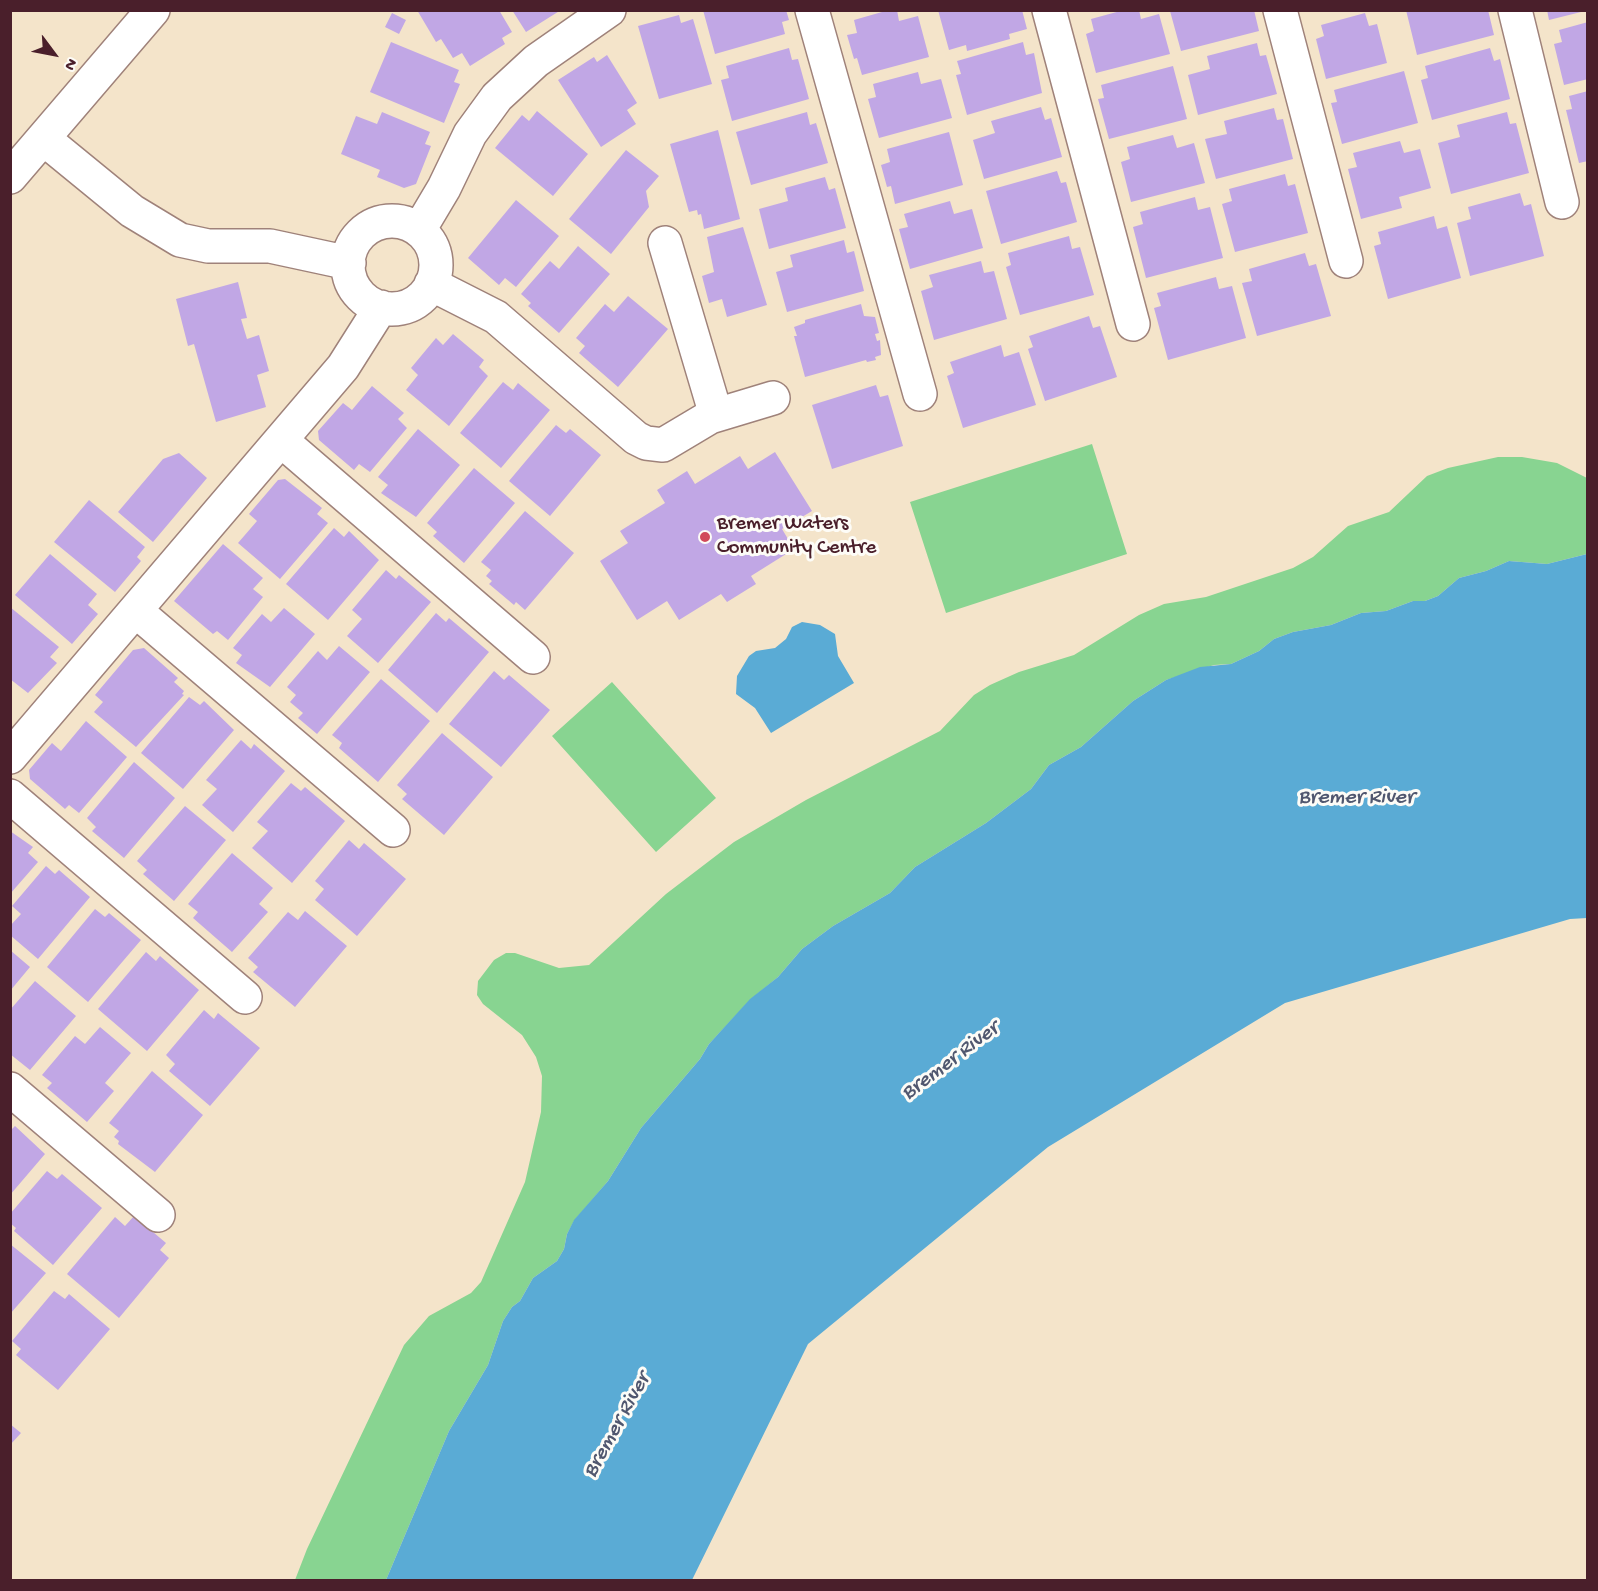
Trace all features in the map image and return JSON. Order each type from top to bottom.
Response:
[{"type":"street","points":[[10,177],[153,10]]},
{"type":"street","points":[[419,230],[444,188],[470,134],[497,97],[536,61],[609,10]]},
{"type":"street","points":[[812,10],[920,394]]},
{"type":"street","points":[[1049,10],[1133,324]]},
{"type":"street","points":[[1280,10],[1346,261]]},
{"type":"street","points":[[1515,10],[1562,202]]},
{"type":"street","points":[[44,139],[132,211],[157,229],[188,243],[208,246],[270,246],[349,263]]},
{"type":"street","points":[[394,221],[408,223],[419,230],[432,246],[436,260],[432,284],[422,297],[412,304],[394,309],[367,301],[357,291],[350,278],[349,263],[354,243],[374,225],[394,221]]},
{"type":"street","points":[[665,243],[716,415]]},
{"type":"street","points":[[432,284],[496,317],[636,438],[646,443],[658,446],[669,443],[716,415],[773,398]]},
{"type":"street","points":[[10,757],[282,441],[343,367],[381,307]]},
{"type":"street","points":[[282,441],[533,657]]},
{"type":"street","points":[[136,611],[393,830]]},
{"type":"street","points":[[10,796],[245,997]]},
{"type":"street","points":[[10,1089],[158,1215]]},
{"type":"green space","points":[[1092,444],[1127,554],[946,613],[910,502]]},
{"type":"green space","points":[[1498,457],[1522,457],[1557,463],[1587,478],[1587,554],[1547,564],[1509,561],[1486,571],[1459,578],[1438,596],[1425,601],[1413,601],[1386,611],[1361,613],[1331,625],[1293,632],[1274,639],[1259,651],[1231,664],[1214,665],[1166,680],[1133,701],[1081,747],[1049,765],[1031,789],[986,823],[915,867],[890,893],[833,926],[802,949],[778,977],[750,1000],[709,1044],[700,1059],[641,1128],[608,1181],[574,1221],[557,1261],[533,1278],[520,1301],[512,1307],[503,1321],[488,1365],[449,1431],[386,1580],[295,1580],[307,1549],[404,1345],[429,1316],[471,1293],[481,1282],[525,1182],[541,1112],[542,1076],[536,1057],[522,1035],[483,1004],[477,995],[478,981],[494,960],[506,953],[515,953],[559,968],[589,965],[666,894],[734,842],[806,800],[940,731],[974,695],[990,685],[1019,672],[1074,655],[1139,615],[1164,604],[1206,597],[1293,568],[1313,557],[1348,526],[1389,512],[1427,476],[1448,468]]},
{"type":"green space","points":[[612,682],[716,798],[656,852],[552,736]]},
{"type":"water","name":"Bremer River","points":[[1587,554],[1587,918],[1570,919],[1285,1003],[1048,1147],[808,1344],[692,1580],[386,1580],[449,1431],[488,1365],[503,1321],[512,1307],[520,1301],[533,1278],[557,1261],[564,1249],[567,1234],[574,1220],[608,1181],[641,1128],[700,1059],[709,1044],[750,999],[778,977],[802,949],[833,926],[890,893],[915,867],[986,823],[1031,789],[1049,765],[1081,747],[1133,701],[1166,680],[1200,667],[1231,664],[1259,651],[1274,639],[1293,632],[1331,625],[1361,613],[1386,611],[1413,601],[1425,601],[1438,596],[1459,578],[1486,571],[1509,561],[1547,564]]},
{"type":"water","points":[[802,622],[820,625],[835,634],[838,656],[854,683],[771,733],[755,708],[736,694],[737,676],[749,656],[756,651],[775,648],[786,639],[792,627]]},
{"type":"building","points":[[417,10],[499,10],[512,32],[502,38],[505,44],[470,66],[462,53],[453,58],[441,39],[436,42]]},
{"type":"building","points":[[512,10],[561,10],[526,32]]},
{"type":"building","points":[[703,10],[786,10],[789,20],[782,22],[785,34],[715,54]]},
{"type":"building","points":[[889,10],[897,10],[899,21],[918,16],[929,57],[862,75],[857,58],[854,59],[847,35],[857,33],[854,20]]},
{"type":"building","points":[[938,10],[1022,10],[1027,29],[1009,34],[1010,39],[967,51],[966,45],[949,50]]},
{"type":"building","points":[[1124,10],[1139,10],[1141,19],[1159,14],[1170,54],[1096,73],[1086,34],[1094,31],[1091,19]]},
{"type":"building","points":[[1254,10],[1259,31],[1181,51],[1170,11]]},
{"type":"building","points":[[1406,10],[1488,10],[1494,35],[1417,55]]},
{"type":"building","points":[[1547,10],[1585,10],[1585,11],[1549,20]]},
{"type":"building","points":[[392,13],[406,20],[399,34],[385,27]]},
{"type":"building","points":[[1365,13],[1369,26],[1377,24],[1387,63],[1326,79],[1316,39],[1324,36],[1321,25]]},
{"type":"building","points":[[679,15],[681,23],[693,19],[712,84],[659,99],[638,26]]},
{"type":"building","points":[[1588,22],[1588,79],[1564,85],[1554,44],[1562,42],[1559,30]]},
{"type":"building","points":[[391,42],[459,70],[454,82],[460,84],[444,123],[370,92]]},
{"type":"building","points":[[1023,42],[1026,55],[1034,53],[1042,93],[967,115],[956,75],[961,74],[957,61]]},
{"type":"building","points":[[1257,43],[1260,56],[1266,55],[1277,94],[1198,115],[1188,75],[1210,69],[1207,56]]},
{"type":"building","points":[[789,48],[792,60],[798,59],[809,99],[732,121],[721,80],[729,78],[726,66]]},
{"type":"building","points":[[1490,48],[1494,61],[1500,59],[1510,99],[1432,120],[1421,80],[1428,78],[1425,66]]},
{"type":"building","points":[[607,55],[637,103],[627,110],[636,124],[601,147],[558,80],[594,57],[597,62]]},
{"type":"building","points":[[1173,66],[1187,119],[1109,139],[1098,99],[1104,98],[1101,85]]},
{"type":"building","points":[[1404,71],[1418,123],[1342,144],[1331,103],[1337,102],[1334,90]]},
{"type":"building","points":[[918,72],[921,84],[941,79],[952,118],[879,138],[868,99],[876,97],[873,84]]},
{"type":"building","points":[[1588,91],[1588,161],[1579,163],[1566,110],[1572,109],[1569,96]]},
{"type":"building","points":[[1041,107],[1045,120],[1051,118],[1062,157],[984,179],[973,140],[995,133],[991,121]]},
{"type":"building","points":[[1274,108],[1277,120],[1283,119],[1293,159],[1216,179],[1205,139],[1227,134],[1224,121]]},
{"type":"building","points":[[537,111],[588,154],[553,196],[495,148],[522,115],[529,121]]},
{"type":"building","points":[[382,112],[430,132],[425,144],[431,146],[416,184],[404,188],[377,177],[380,170],[341,154],[356,116],[377,124]]},
{"type":"building","points":[[807,112],[810,125],[816,123],[828,163],[751,185],[736,132]]},
{"type":"building","points":[[1507,112],[1510,124],[1516,123],[1529,173],[1451,194],[1438,143],[1460,137],[1457,125]]},
{"type":"building","points":[[718,130],[740,219],[704,229],[701,214],[698,215],[697,210],[689,212],[670,144]]},
{"type":"building","points":[[949,132],[963,185],[895,204],[891,186],[887,187],[881,165],[890,162],[887,149]]},
{"type":"building","points":[[1173,135],[1177,148],[1194,143],[1205,183],[1131,202],[1121,162],[1130,159],[1127,147]]},
{"type":"building","points":[[1400,141],[1404,153],[1420,149],[1431,188],[1399,197],[1402,208],[1361,219],[1348,169],[1357,167],[1353,153]]},
{"type":"building","points":[[626,150],[659,176],[646,191],[649,207],[611,254],[569,219]]},
{"type":"building","points":[[1057,171],[1061,183],[1066,182],[1077,222],[1001,244],[986,191]]},
{"type":"building","points":[[1285,174],[1288,186],[1295,184],[1308,233],[1235,252],[1222,204],[1232,201],[1229,189]]},
{"type":"building","points":[[825,177],[829,190],[835,188],[846,228],[769,249],[759,209],[788,201],[785,188]]},
{"type":"building","points":[[1520,193],[1524,206],[1531,204],[1544,256],[1470,276],[1457,223],[1471,219],[1468,207]]},
{"type":"building","points":[[1195,197],[1198,210],[1210,207],[1223,258],[1146,278],[1133,227],[1143,224],[1140,212]]},
{"type":"building","points":[[516,200],[559,236],[516,287],[505,278],[499,285],[468,258]]},
{"type":"building","points":[[950,201],[954,214],[972,209],[983,248],[910,269],[899,229],[908,227],[904,214]]},
{"type":"building","points":[[1434,216],[1437,229],[1447,226],[1461,278],[1388,299],[1374,246],[1381,244],[1378,232]]},
{"type":"building","points":[[743,227],[767,305],[727,317],[722,299],[709,303],[702,276],[714,272],[707,237]]},
{"type":"building","points":[[1069,236],[1072,249],[1080,247],[1094,295],[1020,315],[1006,267],[1011,265],[1008,253]]},
{"type":"building","points":[[844,240],[847,253],[854,251],[864,291],[787,312],[776,272],[793,267],[790,255]]},
{"type":"building","points":[[578,246],[610,274],[559,333],[528,306],[531,303],[521,294],[550,261],[559,269]]},
{"type":"building","points":[[1305,253],[1309,266],[1316,264],[1331,316],[1257,336],[1242,283],[1252,281],[1249,269]]},
{"type":"building","points":[[981,261],[984,273],[994,271],[1007,319],[934,340],[921,291],[933,287],[929,275]]},
{"type":"building","points":[[1216,277],[1219,289],[1232,286],[1246,338],[1168,360],[1154,308],[1161,306],[1157,293]]},
{"type":"building","points":[[238,282],[247,318],[241,319],[247,339],[259,335],[269,371],[257,375],[266,407],[216,422],[194,344],[188,346],[176,299]]},
{"type":"building","points":[[628,296],[668,329],[618,387],[579,353],[585,346],[576,338],[605,304],[614,312]]},
{"type":"building","points":[[861,304],[864,316],[875,317],[879,333],[875,334],[877,341],[880,340],[881,355],[875,357],[876,360],[867,362],[866,360],[805,377],[794,336],[797,336],[794,327],[805,323],[805,320]]},
{"type":"building","points":[[1089,316],[1093,328],[1100,326],[1117,377],[1045,401],[1028,349],[1033,347],[1029,336]]},
{"type":"building","points":[[453,334],[484,360],[479,367],[488,376],[449,426],[406,390],[418,375],[411,368],[436,338],[443,345]]},
{"type":"building","points":[[1001,345],[1004,357],[1019,352],[1036,405],[963,428],[947,376],[954,373],[950,362]]},
{"type":"building","points":[[503,382],[513,390],[518,383],[550,410],[501,468],[460,433]]},
{"type":"building","points":[[876,385],[880,397],[888,395],[903,446],[832,469],[812,405]]},
{"type":"building","points":[[372,386],[404,413],[398,419],[407,428],[370,472],[359,464],[354,470],[319,440],[318,431],[343,403],[352,410]]},
{"type":"building","points":[[556,425],[566,433],[570,429],[601,455],[550,516],[509,481]]},
{"type":"building","points":[[418,429],[460,465],[416,517],[381,493],[388,485],[378,477]]},
{"type":"building","name":"Bremer Waters Community Centre","points":[[775,452],[812,511],[782,529],[794,549],[751,576],[756,584],[727,602],[721,594],[679,620],[667,601],[637,620],[600,561],[628,543],[620,531],[665,503],[657,490],[687,471],[695,484],[740,456],[748,469]]},
{"type":"building","points":[[179,453],[207,478],[153,542],[118,512],[163,459]]},
{"type":"building","points":[[474,468],[515,503],[464,563],[433,536],[437,532],[427,523]]},
{"type":"building","points":[[285,479],[322,508],[317,514],[328,523],[280,579],[238,543],[257,521],[249,514],[278,480]]},
{"type":"building","points":[[89,500],[145,547],[137,557],[141,561],[115,592],[54,542]]},
{"type":"building","points":[[525,511],[574,553],[525,610],[516,602],[514,605],[489,584],[492,581],[486,576],[491,570],[481,562]]},
{"type":"building","points":[[334,528],[344,537],[349,531],[379,560],[328,620],[286,584]]},
{"type":"building","points":[[223,544],[263,578],[253,589],[263,597],[228,640],[217,631],[213,634],[174,601]]},
{"type":"building","points":[[50,554],[97,594],[88,605],[98,614],[72,644],[15,595]]},
{"type":"building","points":[[386,570],[396,579],[399,575],[431,602],[378,663],[347,636],[362,619],[352,610]]},
{"type":"building","points":[[10,607],[59,647],[50,657],[57,663],[28,693],[10,679]]},
{"type":"building","points":[[284,608],[315,634],[270,687],[236,663],[242,655],[233,648],[262,614],[271,622]]},
{"type":"building","points":[[436,613],[446,622],[449,618],[489,652],[437,713],[388,670]]},
{"type":"building","points":[[339,646],[370,672],[317,734],[298,718],[303,713],[290,702],[296,695],[287,687],[318,651],[327,660]]},
{"type":"building","points":[[144,648],[178,678],[174,682],[184,691],[182,694],[184,695],[136,747],[94,712],[103,702],[95,695],[133,650]]},
{"type":"building","points":[[494,671],[504,680],[509,675],[550,710],[501,767],[449,724]]},
{"type":"building","points":[[381,679],[430,721],[378,782],[339,748],[342,743],[332,735]]},
{"type":"building","points":[[189,697],[200,705],[204,701],[234,730],[183,789],[141,753]]},
{"type":"building","points":[[86,721],[127,757],[79,813],[69,805],[65,809],[30,779],[29,770],[52,743],[61,751]]},
{"type":"building","points":[[442,733],[493,777],[444,835],[402,799],[407,794],[397,785]]},
{"type":"building","points":[[241,740],[251,749],[254,744],[285,771],[233,832],[202,805],[217,789],[206,780]]},
{"type":"building","points":[[134,762],[175,798],[124,858],[92,831],[96,827],[87,818]]},
{"type":"building","points":[[291,783],[301,791],[305,787],[345,821],[292,883],[252,848],[268,831],[257,822]]},
{"type":"building","points":[[185,806],[226,840],[174,901],[143,874],[147,870],[137,861]]},
{"type":"building","points":[[10,831],[33,847],[28,853],[38,862],[10,894]]},
{"type":"building","points":[[349,840],[359,849],[364,843],[406,879],[357,936],[315,900],[324,889],[315,881]]},
{"type":"building","points":[[232,853],[273,888],[259,904],[268,912],[232,952],[193,918],[198,912],[188,904]]},
{"type":"building","points":[[46,866],[55,874],[59,870],[90,897],[38,959],[10,935],[10,926],[21,914],[12,906]]},
{"type":"building","points":[[95,909],[105,917],[109,913],[141,940],[88,1002],[47,967]]},
{"type":"building","points":[[305,911],[347,946],[295,1007],[253,972],[258,967],[248,958],[288,912],[298,920]]},
{"type":"building","points":[[10,950],[30,967],[10,991]]},
{"type":"building","points":[[146,952],[156,961],[160,956],[199,990],[147,1051],[98,1009]]},
{"type":"building","points":[[35,981],[76,1016],[30,1070],[10,1054],[10,1010]]},
{"type":"building","points":[[204,1010],[214,1019],[218,1013],[260,1048],[210,1106],[169,1071],[175,1064],[166,1055]]},
{"type":"building","points":[[100,1027],[131,1053],[105,1083],[114,1091],[87,1122],[47,1088],[52,1083],[42,1075],[75,1036],[85,1044]]},
{"type":"building","points":[[152,1071],[203,1115],[155,1172],[118,1144],[119,1141],[114,1137],[119,1131],[109,1123]]},
{"type":"building","points":[[15,1126],[45,1154],[10,1195],[10,1131]]},
{"type":"building","points":[[47,1171],[57,1179],[62,1174],[102,1208],[53,1265],[14,1231],[16,1228],[10,1223],[10,1214]]},
{"type":"building","points":[[134,1216],[166,1243],[160,1250],[169,1258],[119,1318],[67,1274],[115,1217],[125,1226]]},
{"type":"building","points":[[10,1244],[46,1273],[10,1314]]},
{"type":"building","points":[[54,1291],[65,1299],[69,1294],[110,1329],[58,1390],[16,1355],[21,1349],[12,1341]]},
{"type":"building","points":[[10,1424],[21,1433],[10,1445]]},
{"type":"place","name":"Bremer Waters Community Centre","points":[[705,537]]}]
